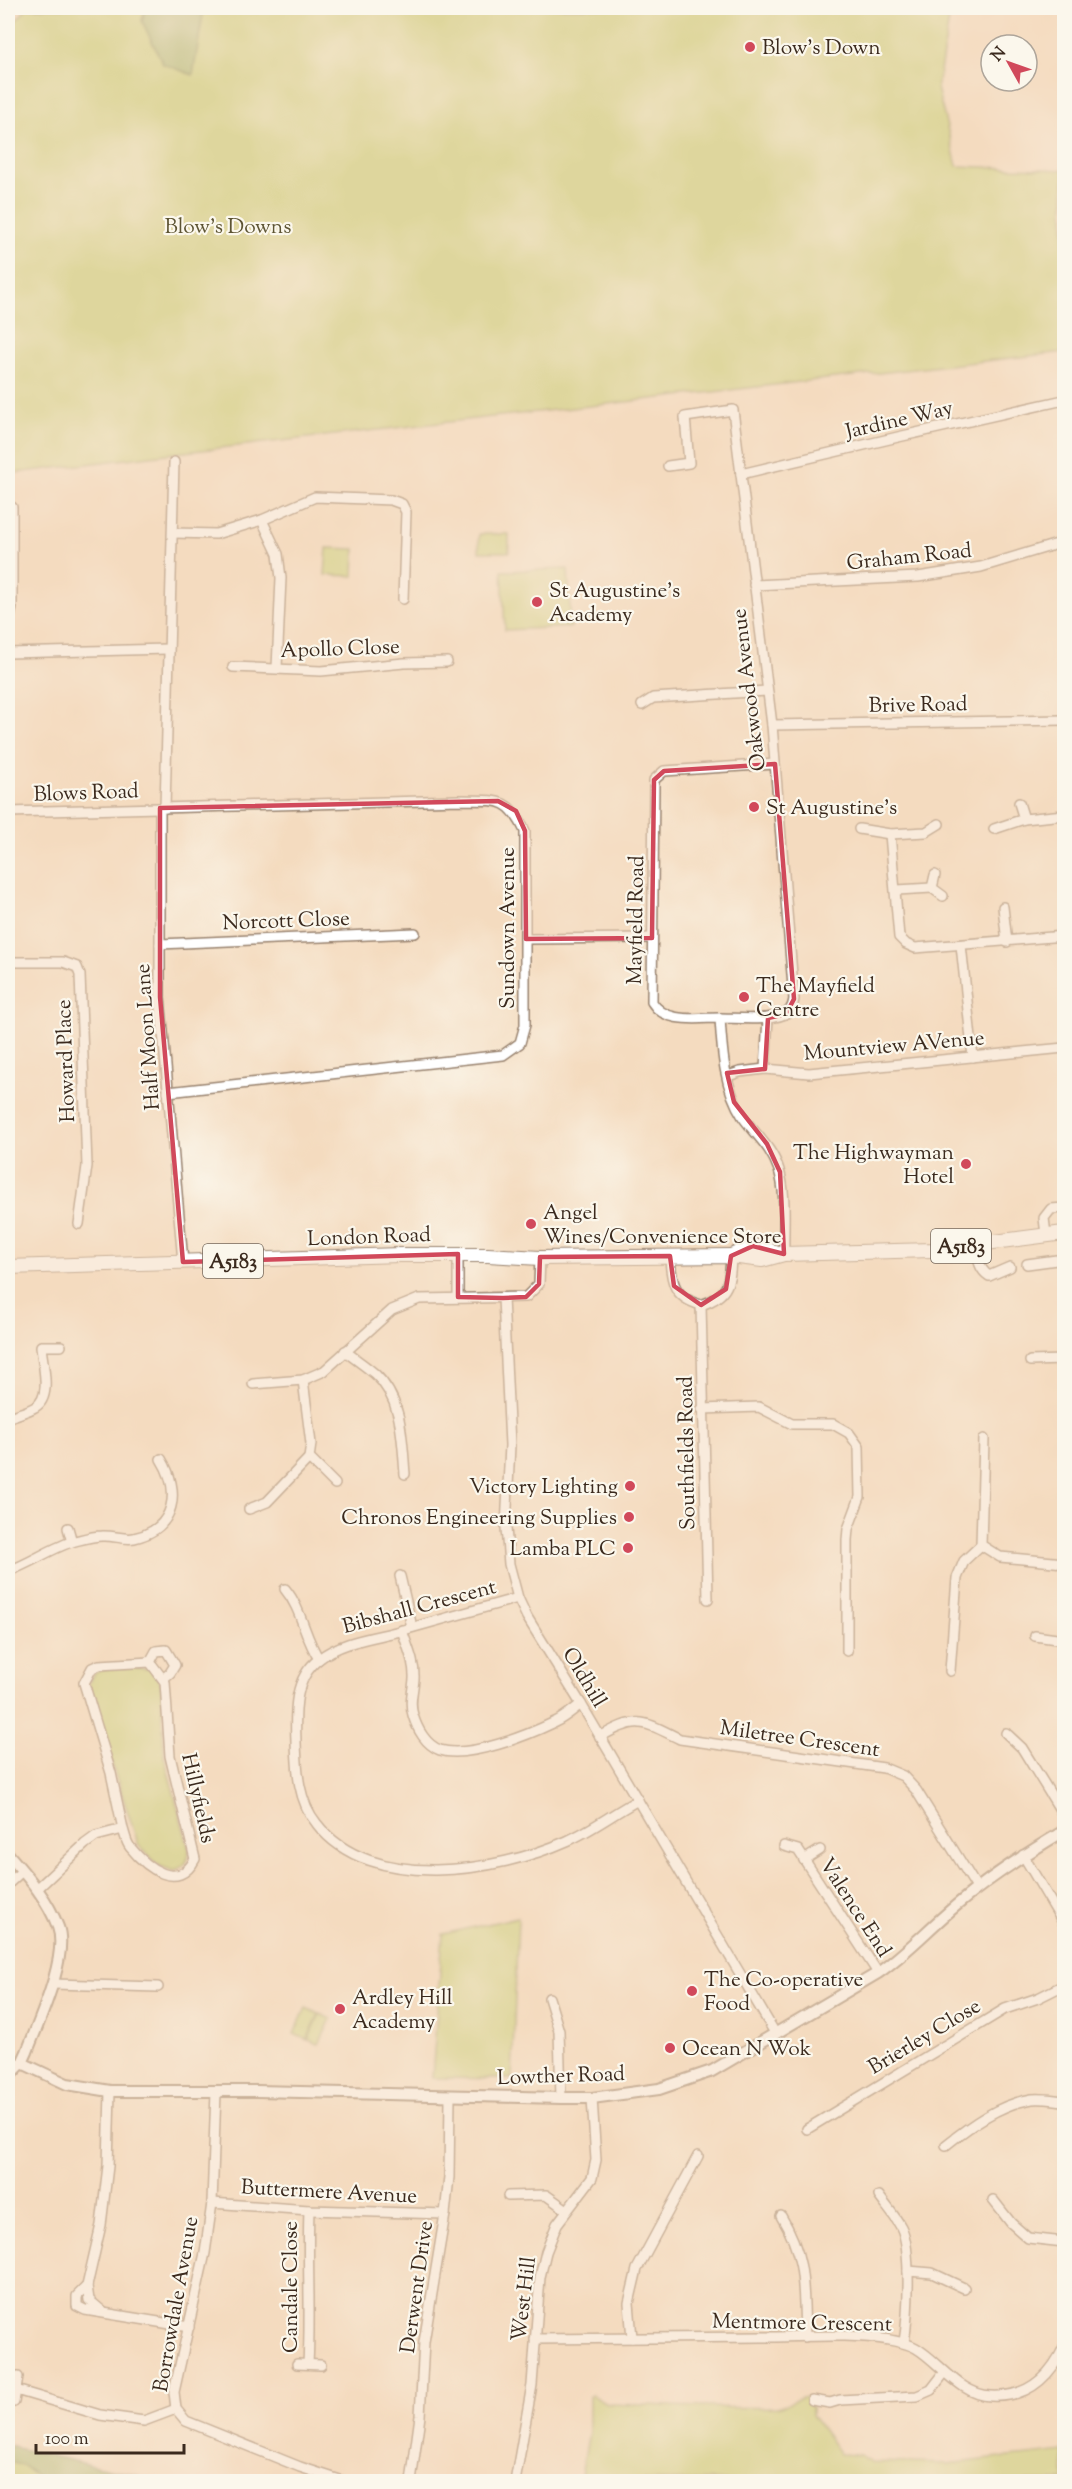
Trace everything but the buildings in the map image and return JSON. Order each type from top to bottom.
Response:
[{"type":"main road","name":"London Road","points":[[8,1267],[458,1254],[540,1258],[731,1256],[753,1245],[784,1254],[878,1253],[976,1245],[1065,1233]]},
{"type":"street","name":"Jardine Way","points":[[741,474],[898,436],[1065,400]]},
{"type":"street","name":"Oakwood Avenue","points":[[668,466],[689,463],[685,417],[733,410],[772,725],[794,999],[792,1008],[786,1014],[768,1018],[720,1018]]},
{"type":"street","name":"Half Moon Lane","points":[[174,462],[162,808],[160,997],[183,1262]]},
{"type":"street","points":[[173,533],[216,534],[262,520],[315,497],[391,500],[402,504],[406,512],[403,599]]},
{"type":"street","points":[[8,625],[12,608],[12,507]]},
{"type":"street","points":[[262,520],[278,554],[281,578],[277,669]]},
{"type":"street","name":"Graham Road","points":[[754,585],[918,577],[981,567],[1065,542]]},
{"type":"street","points":[[8,653],[168,649]]},
{"type":"street","name":"Apollo Close","points":[[233,667],[321,671],[404,663],[447,662]]},
{"type":"street","points":[[642,705],[653,698],[767,691]]},
{"type":"street","name":"Brive Road","points":[[772,725],[1065,720]]},
{"type":"street","name":"Mayfield Road","points":[[720,1018],[669,1017],[658,1011],[652,1002],[654,780],[664,771],[776,764]]},
{"type":"street","name":"Sundown Avenue","points":[[162,808],[498,801],[516,811],[525,831],[525,1025],[520,1043],[502,1055],[168,1092]]},
{"type":"street","points":[[1019,803],[1024,819]]},
{"type":"street","name":"Blows Road","points":[[8,812],[162,808]]},
{"type":"street","points":[[994,829],[1024,819],[1065,815]]},
{"type":"street","points":[[859,829],[890,834],[926,832],[939,824]]},
{"type":"street","points":[[890,834],[897,890],[899,937],[906,945],[915,948],[1065,936]]},
{"type":"street","points":[[932,888],[935,875]]},
{"type":"street","points":[[897,890],[932,888],[943,896]]},
{"type":"street","points":[[1003,908],[1007,942]]},
{"type":"street","name":"Norcott Close","points":[[160,944],[415,933]]},
{"type":"street","points":[[526,939],[652,938]]},
{"type":"street","points":[[961,945],[973,1057]]},
{"type":"street","name":"Howard Place","points":[[8,962],[63,962],[77,967],[80,975],[87,1167],[79,1224]]},
{"type":"street","points":[[720,1018],[722,1057],[734,1102],[744,1118],[767,1144],[780,1172],[784,1254]]},
{"type":"street","points":[[765,1069],[768,1018]]},
{"type":"street","name":"Mountview AVenue","points":[[728,1076],[765,1069],[809,1073],[1065,1048]]},
{"type":"street","points":[[1046,1235],[1044,1218],[1051,1209],[1065,1208]]},
{"type":"street","points":[[976,1245],[979,1263],[989,1276],[1010,1267]]},
{"type":"street","points":[[458,1254],[458,1297]]},
{"type":"street","points":[[670,1257],[670,1276],[674,1286],[690,1301],[701,1305],[717,1299],[726,1289],[731,1256]]},
{"type":"street","points":[[253,1384],[303,1380],[324,1371],[392,1310],[419,1299],[526,1296],[539,1284],[540,1258]]},
{"type":"street","points":[[1027,1264],[1065,1259]]},
{"type":"street","name":"Oldhill","points":[[503,1298],[510,1445],[506,1528],[509,1564],[518,1598],[527,1617],[581,1704],[775,2034]]},
{"type":"street","name":"Southfields Road","points":[[701,1305],[708,1599]]},
{"type":"street","points":[[8,1418],[37,1407],[44,1399],[41,1346],[61,1346]]},
{"type":"street","points":[[345,1351],[377,1376],[396,1404],[401,1426],[405,1474]]},
{"type":"street","points":[[1030,1361],[1065,1360]]},
{"type":"street","points":[[249,1509],[267,1502],[309,1458],[311,1444],[303,1380]]},
{"type":"street","points":[[702,1409],[759,1407],[792,1424],[832,1424],[849,1433],[859,1447],[860,1497],[848,1529],[847,1540],[846,1651]]},
{"type":"street","points":[[950,1671],[957,1578],[964,1561],[981,1545],[984,1439]]},
{"type":"street","points":[[309,1458],[335,1484]]},
{"type":"street","points":[[8,1571],[26,1565],[72,1542],[102,1536],[133,1538],[152,1532],[166,1519],[174,1496],[170,1473],[162,1459]]},
{"type":"street","points":[[68,1528],[72,1542]]},
{"type":"street","points":[[981,1545],[1000,1557],[1065,1563]]},
{"type":"street","points":[[400,1576],[412,1627]]},
{"type":"street","points":[[285,1589],[294,1599],[311,1647],[319,1659]]},
{"type":"street","name":"Bibshall Crescent","points":[[518,1598],[336,1648],[309,1668],[299,1687],[295,1714],[298,1784],[316,1823],[338,1846],[367,1861],[410,1869],[456,1868],[516,1858],[567,1841],[638,1800]]},
{"type":"street","points":[[402,1630],[412,1661],[414,1678],[410,1699],[412,1713],[423,1737],[439,1750],[458,1753],[480,1750],[556,1722],[581,1704]]},
{"type":"street","points":[[1035,1636],[1065,1640]]},
{"type":"street","name":"Hillyfields","points":[[166,1650],[173,1658],[175,1665],[164,1677],[170,1756],[195,1859],[189,1871],[178,1876],[161,1873],[148,1865],[128,1845],[111,1773],[84,1683],[92,1668],[99,1665],[150,1662],[156,1651],[166,1650]]},
{"type":"street","points":[[150,1662],[164,1677]]},
{"type":"street","name":"Miletree Crescent","points":[[600,1737],[620,1726],[637,1721],[680,1739],[884,1768],[903,1776],[916,1790],[977,1888]]},
{"type":"street","points":[[1006,1733],[1022,1748],[1065,1816]]},
{"type":"street","points":[[38,1887],[96,1836],[123,1829]]},
{"type":"street","name":"Lowther Road","points":[[22,2063],[67,2084],[110,2091],[592,2098],[659,2089],[712,2071],[878,1973],[903,1956],[955,1905],[977,1888],[1023,1855],[1065,1831]]},
{"type":"street","name":"Valence End","points":[[784,1846],[798,1850],[878,1973]]},
{"type":"street","name":"Valence End","points":[[804,1860],[820,1850]]},
{"type":"street","points":[[8,1854],[38,1887],[59,1929],[60,1952],[52,1984],[22,2063],[8,2077]]},
{"type":"street","points":[[1023,1855],[1065,1924]]},
{"type":"street","points":[[8,1884],[22,1871]]},
{"type":"street","points":[[52,1984],[158,1987]]},
{"type":"street","name":"Brierley Close","points":[[807,2129],[1005,2009],[1038,1998],[1065,1985]]},
{"type":"street","points":[[549,1998],[559,2031],[561,2098]]},
{"type":"street","points":[[110,2091],[108,2166],[101,2225],[87,2286],[77,2296],[77,2306],[85,2310],[189,2327]]},
{"type":"street","name":"Borrowdale Avenue","points":[[216,2092],[212,2203],[205,2253],[174,2392],[176,2409],[186,2421],[300,2467],[346,2481]]},
{"type":"street","name":"Derwent Drive","points":[[411,2481],[420,2416],[424,2342],[449,2177],[450,2097]]},
{"type":"street","name":"West Hill","points":[[515,2481],[532,2385],[540,2277],[546,2252],[557,2224],[592,2178],[596,2160],[592,2098]]},
{"type":"street","points":[[946,2145],[962,2132],[1003,2107],[1033,2099],[1065,2101]]},
{"type":"street","points":[[632,2338],[629,2303],[637,2269],[698,2156]]},
{"type":"street","points":[[508,2196],[546,2195],[567,2210]]},
{"type":"street","points":[[879,2196],[902,2228],[908,2271],[907,2322],[903,2342]]},
{"type":"street","points":[[993,2200],[1011,2223],[1028,2238],[1065,2242]]},
{"type":"street","name":"Buttermere Avenue","points":[[212,2203],[309,2210],[445,2214]]},
{"type":"street","name":"Candale Close","points":[[308,2364],[309,2210]]},
{"type":"street","points":[[781,2216],[791,2233],[802,2266],[805,2337]]},
{"type":"street","points":[[908,2271],[932,2273],[964,2288]]},
{"type":"street","name":"Mentmore Crescent","points":[[535,2339],[882,2338],[903,2342],[917,2348],[966,2388],[989,2397],[1016,2394],[1040,2381],[1055,2367],[1065,2347]]},
{"type":"street","name":"Candale Close","points":[[297,2364],[321,2365]]},
{"type":"street","points":[[812,2400],[830,2403],[840,2400],[917,2397],[931,2390],[945,2372]]},
{"type":"street","points":[[14,2402],[18,2378]]},
{"type":"street","points":[[16,2390],[100,2415],[144,2421],[176,2409]]},
{"type":"highlighted area","points":[[775,764],[794,999],[786,1014],[768,1018],[765,1069],[727,1073],[734,1102],[767,1144],[780,1172],[784,1254],[753,1246],[731,1256],[726,1289],[701,1305],[674,1286],[670,1256],[540,1257],[539,1284],[526,1297],[503,1298],[458,1297],[458,1254],[183,1262],[160,997],[160,808],[498,801],[516,811],[525,831],[526,939],[652,938],[654,780],[664,771]]},
{"type":"green space","name":"Blow's Downs","points":[[27,8],[951,8],[937,88],[957,166],[1064,170],[1064,352],[8,474],[8,30]]},
{"type":"green space","points":[[145,8],[204,8],[193,75],[163,64],[142,21]]},
{"type":"green space","points":[[479,534],[509,534],[509,552],[479,552]]},
{"type":"green space","points":[[327,548],[355,549],[354,576],[325,575]]},
{"type":"green space","points":[[568,569],[571,627],[505,630],[502,571]]},
{"type":"green space","points":[[120,1668],[150,1669],[161,1683],[164,1756],[189,1849],[186,1863],[174,1871],[160,1866],[139,1846],[89,1691],[91,1678],[97,1672]]},
{"type":"green space","points":[[518,1917],[512,2079],[432,2078],[443,1934]]},
{"type":"green space","points":[[306,2008],[319,2014],[307,2040],[294,2034]]},
{"type":"green space","points":[[320,2014],[331,2019],[319,2044],[308,2040]]},
{"type":"green space","points":[[592,2395],[607,2404],[734,2408],[776,2407],[807,2397],[807,2402],[812,2407],[812,2415],[840,2454],[859,2455],[871,2462],[947,2464],[1064,2451],[1064,2481],[580,2481],[589,2432],[589,2397]]},
{"type":"green space","points":[[8,2446],[150,2481],[8,2481]]},
{"type":"green space","points":[[8,2446],[162,2481],[43,2481],[23,2466],[8,2461]]},
{"type":"place","name":"Blow's Down","points":[[750,47]]},
{"type":"place","name":"St Augustine's Academy","points":[[537,602]]},
{"type":"place","name":"St Augustine's","points":[[754,807]]},
{"type":"place","name":"The Mayfield Centre","points":[[744,997]]},
{"type":"place","name":"The Highwayman Hotel","points":[[966,1164]]},
{"type":"place","name":"Angel Wines/Convenience Store","points":[[531,1224]]},
{"type":"place","name":"Victory Lighting","points":[[630,1486]]},
{"type":"place","name":"Chronos Engineering Supplies","points":[[629,1517]]},
{"type":"place","name":"Lamba PLC","points":[[628,1548]]},
{"type":"place","name":"The Co-operative Food","points":[[692,1991]]},
{"type":"place","name":"Ardley Hill Academy","points":[[340,2009]]},
{"type":"place","name":"Ocean N Wok","points":[[670,2048]]}]
